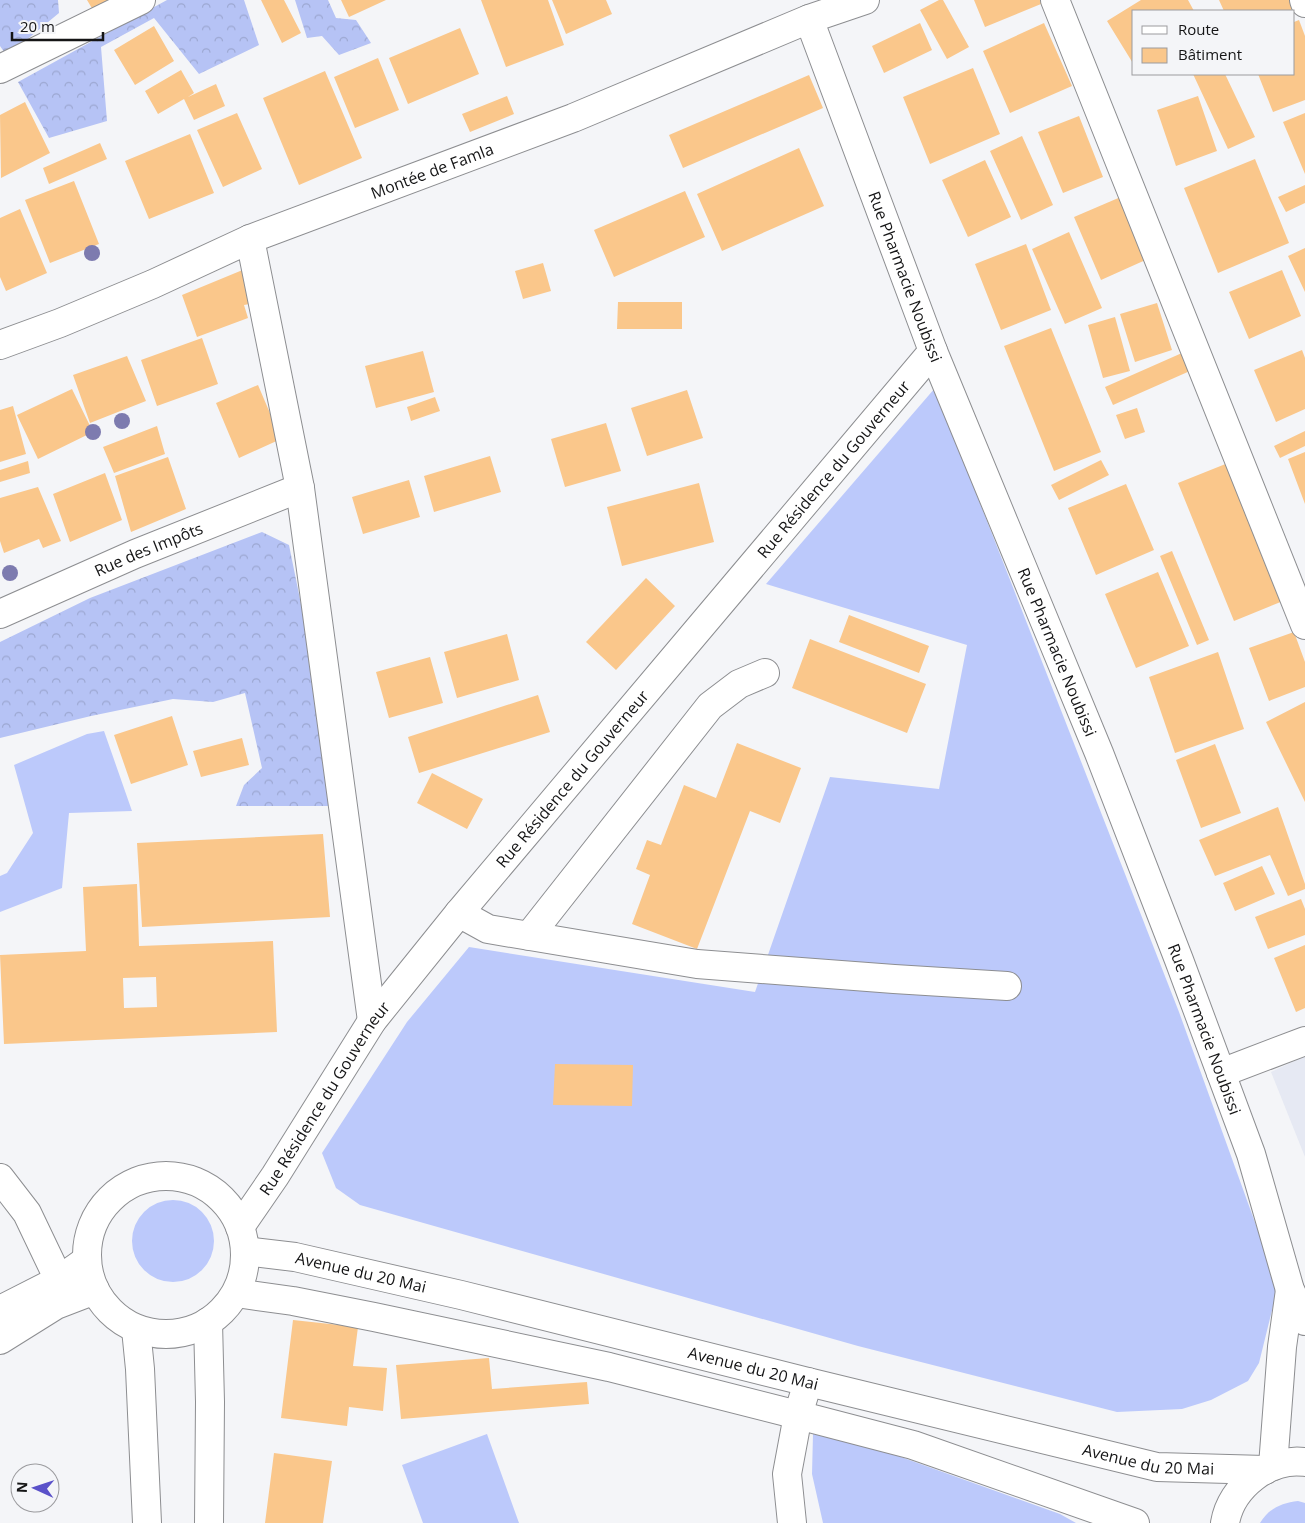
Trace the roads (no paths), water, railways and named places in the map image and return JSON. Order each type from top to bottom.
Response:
[{"type":"main road","points":[[0,69],[141,0]]},
{"type":"main road","name":"Montée de Famla","points":[[0,345],[60,323],[153,284],[250,238],[573,118],[808,19],[866,0]]},
{"type":"main road","points":[[1055,0],[1305,625]]},
{"type":"main road","name":"Rue Pharmacie Noubissi","points":[[808,19],[933,351],[1098,754],[1179,960],[1251,1154],[1290,1290],[1305,1321]]},
{"type":"main road","points":[[250,238],[300,488],[372,1021]]},
{"type":"main road","name":"Rue Résidence du Gouverneur","points":[[243,1239],[275,1176],[372,1021],[459,913],[933,351]]},
{"type":"main road","name":"Rue des Impôts","points":[[0,614],[135,554],[300,488]]},
{"type":"main road","points":[[529,936],[710,706],[739,684],[765,673]]},
{"type":"main road","points":[[459,913],[488,929],[697,964],[1007,986]]},
{"type":"main road","points":[[1221,1073],[1305,1041]]},
{"type":"main road","points":[[162,1175],[187,1178],[210,1188],[228,1205],[243,1239],[244,1266],[236,1293],[224,1309],[208,1322],[191,1330],[172,1334],[154,1334],[136,1328],[120,1319],[106,1306],[90,1276],[87,1260],[89,1235],[99,1212],[116,1193],[138,1180],[162,1175]]},
{"type":"main road","points":[[0,1178],[27,1213],[59,1280]]},
{"type":"main road","name":"Avenue du 20 Mai","points":[[243,1239],[295,1257],[461,1295],[1157,1467],[1269,1468]]},
{"type":"main road","points":[[0,1310],[59,1280],[87,1260]]},
{"type":"main road","points":[[0,1340],[56,1305],[96,1290]]},
{"type":"main road","name":"Rue Pharmacie Noubissi","points":[[1269,1468],[1290,1290]]},
{"type":"main road","points":[[236,1293],[293,1301],[365,1315],[610,1367],[798,1415],[913,1445],[1135,1523]]},
{"type":"main road","points":[[208,1322],[210,1402],[209,1523]]},
{"type":"main road","points":[[136,1328],[140,1369],[147,1523]]},
{"type":"main road","points":[[792,1523],[787,1474],[798,1415],[808,1382]]},
{"type":"main road","points":[[1225,1523],[1234,1498],[1248,1482],[1269,1468],[1298,1461],[1305,1462]]}]
